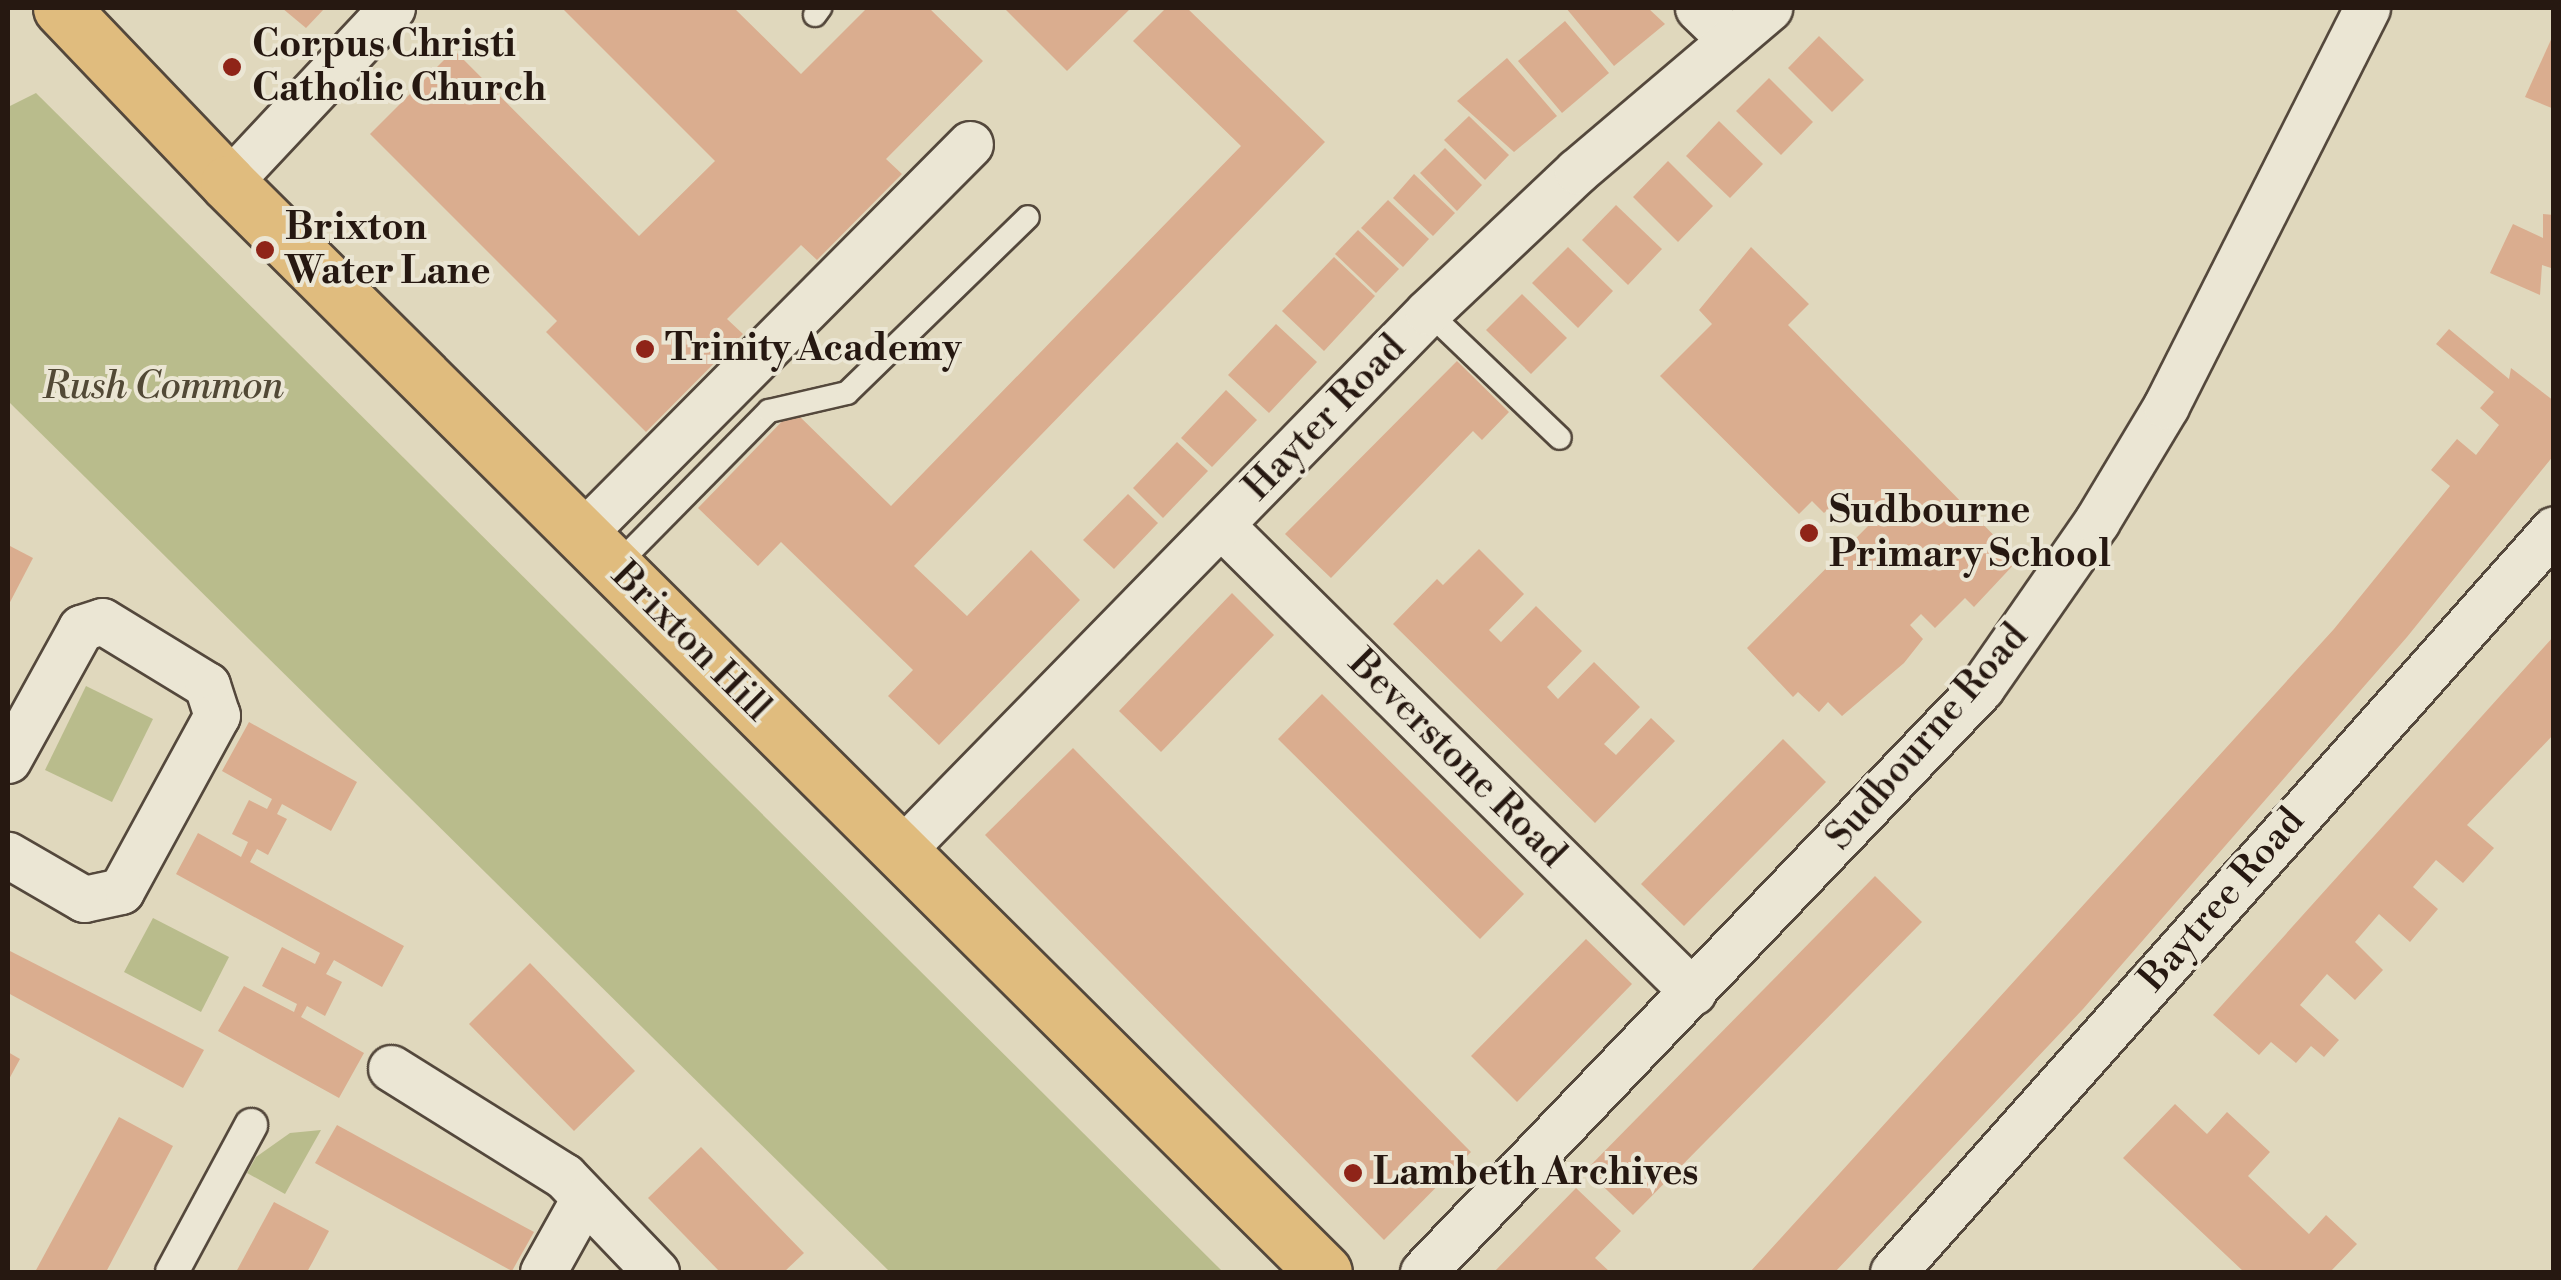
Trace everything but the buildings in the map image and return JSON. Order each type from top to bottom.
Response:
[{"type":"highway","name":"Brixton Hill","points":[[62,8],[228,182],[1324,1272]]},
{"type":"street","points":[[228,182],[392,8]]},
{"type":"street","points":[[1698,8],[1731,40]]},
{"type":"street","name":"Hayter Road","points":[[902,850],[1428,312],[1576,171],[1770,8]]},
{"type":"street","name":"Sudbourne Road","points":[[1423,1272],[1981,688],[2044,602],[2212,324],[2367,8]]},
{"type":"street","points":[[599,551],[970,144]]},
{"type":"street","name":"Beverstone Road","points":[[1221,525],[1693,992]]},
{"type":"street","name":"Baytree Road","points":[[1894,1272],[2554,529]]},
{"type":"street","points":[[8,760],[81,628],[102,621],[206,684],[217,715],[120,892],[84,899],[8,855]]},
{"type":"street","points":[[391,1068],[516,1140],[564,1176],[656,1272]]},
{"type":"street","points":[[172,1272],[251,1125]]},
{"type":"street","points":[[543,1272],[583,1200]]},
{"type":"lane","points":[[599,551],[770,411],[848,393],[1028,216]]},
{"type":"lane","points":[[1428,312],[1560,438]]},
{"type":"green space","name":"Rush Common","points":[[36,93],[1223,1272],[890,1272],[8,401],[8,107]]},
{"type":"green space","points":[[86,686],[153,719],[112,802],[45,770]]},
{"type":"green space","points":[[153,918],[229,957],[201,1012],[124,972]]},
{"type":"green space","points":[[321,1130],[285,1194],[247,1173],[256,1157],[290,1133]]},
{"type":"place","name":"Corpus Christi Catholic Church","points":[[232,67]]},
{"type":"place","name":"Brixton Water Lane","points":[[265,250]]},
{"type":"place","name":"Trinity Academy","points":[[645,349]]},
{"type":"place","name":"Sudbourne Primary School","points":[[1809,533]]},
{"type":"place","name":"Lambeth Archives","points":[[1353,1173]]}]
